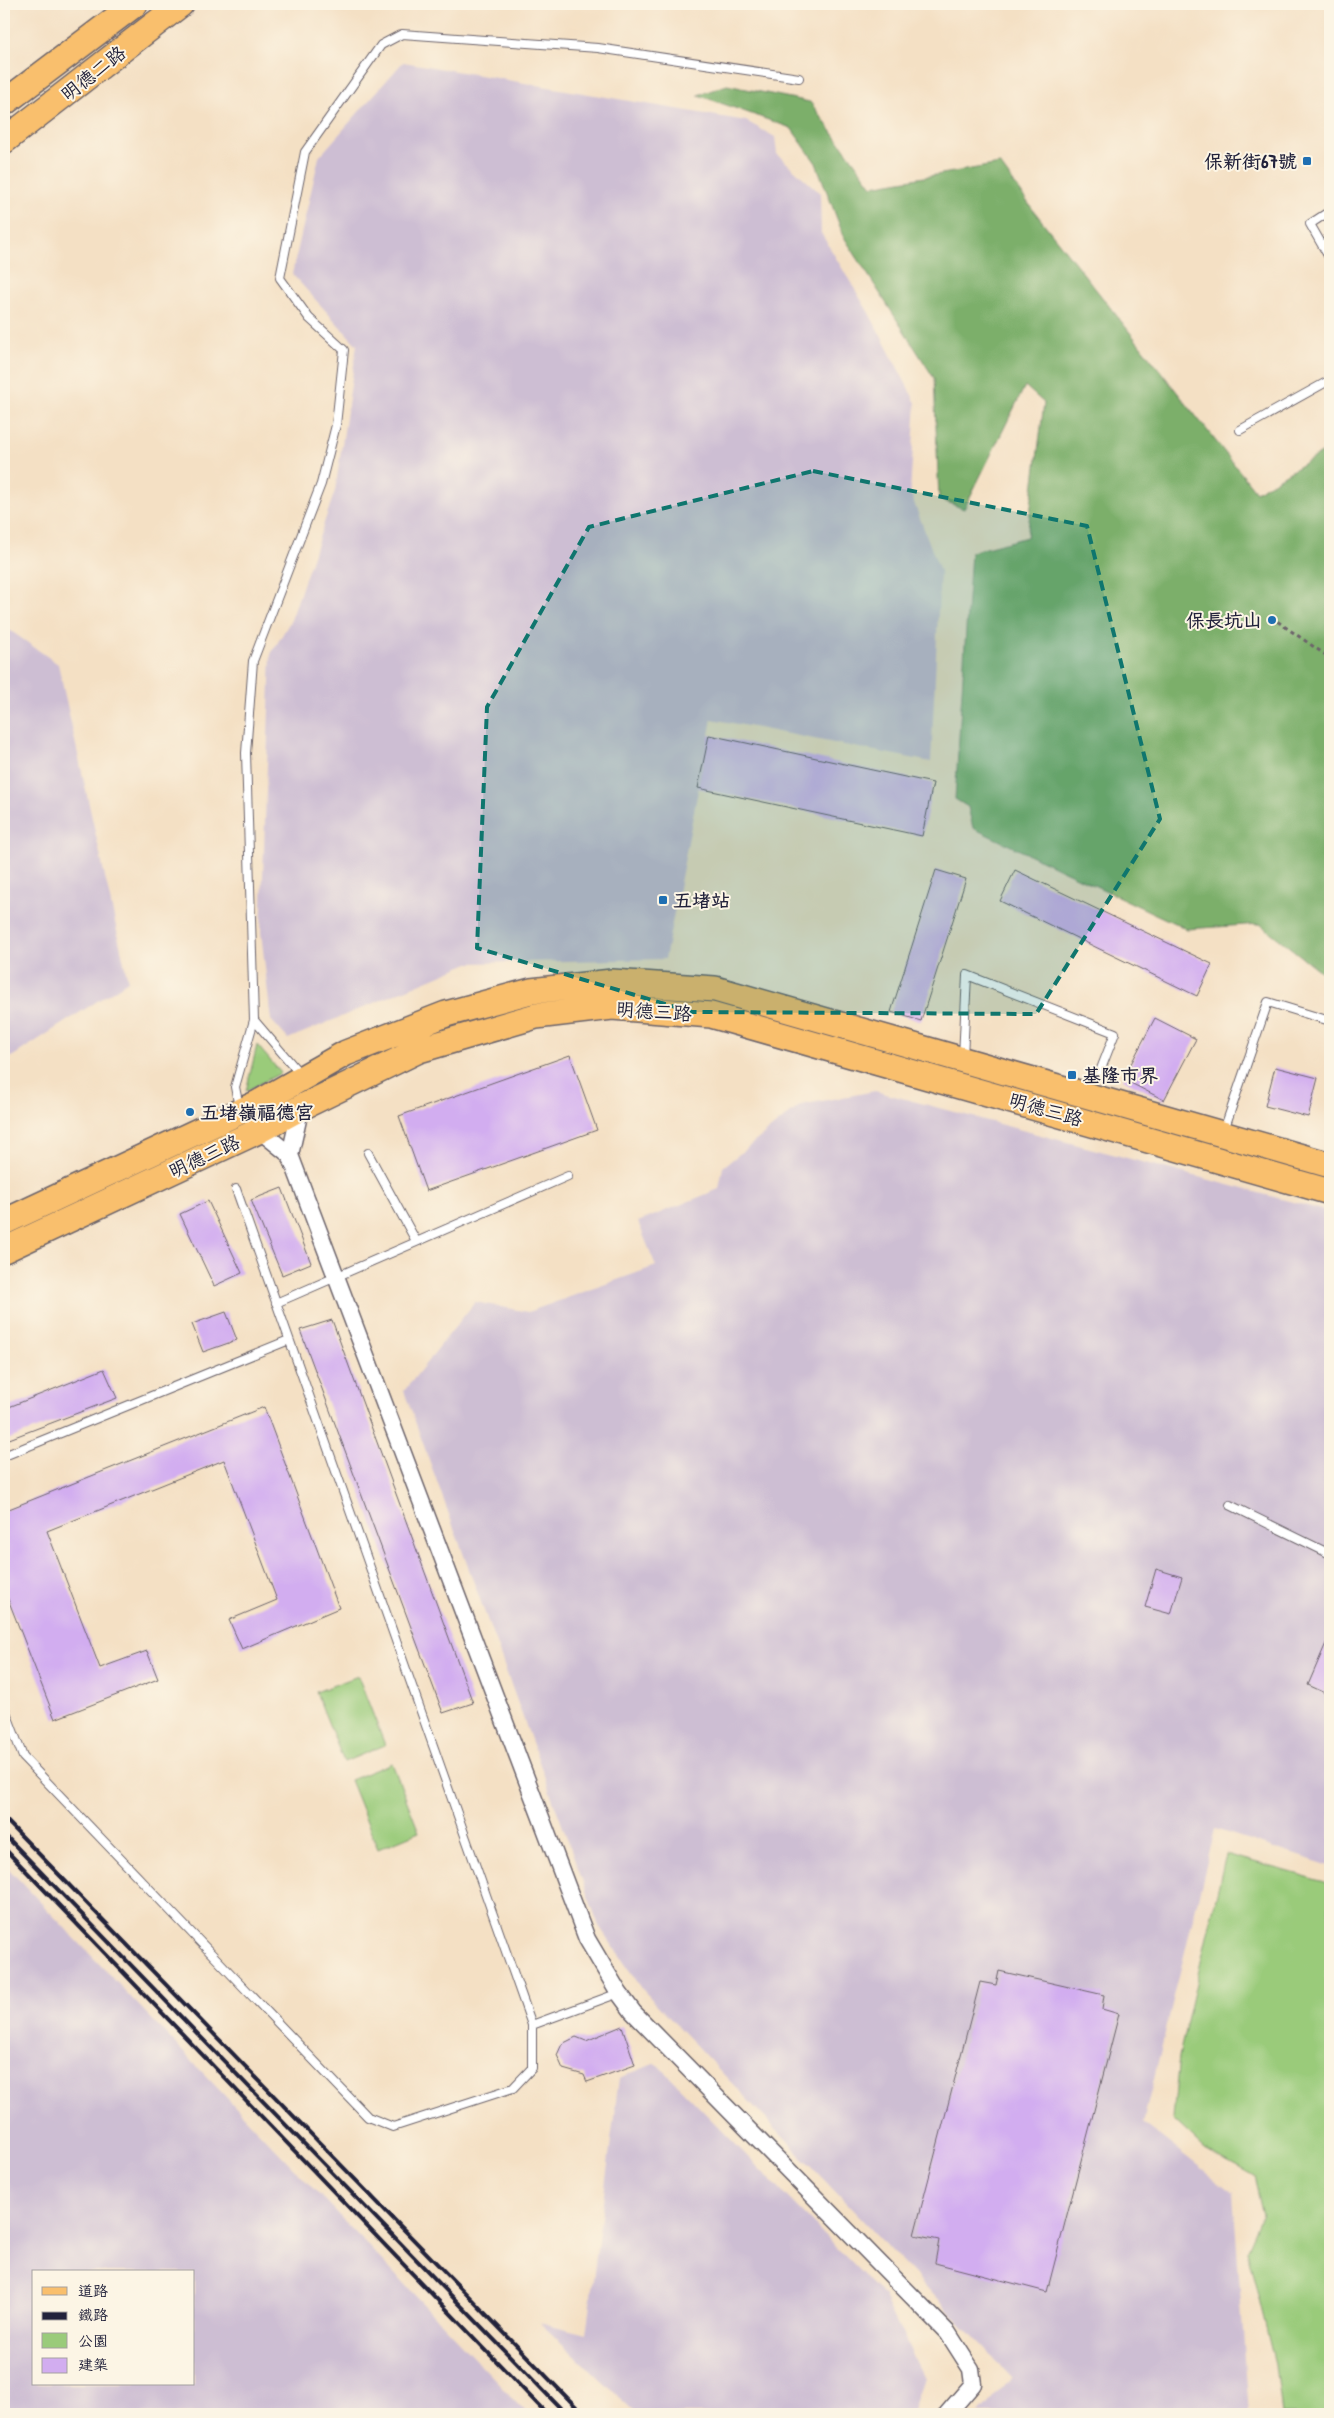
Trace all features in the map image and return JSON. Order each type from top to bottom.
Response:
[{"type":"main road","name":"明德二路","points":[[4,103],[136,4]]},
{"type":"main road","name":"明德二路","points":[[4,140],[181,4]]},
{"type":"main road","name":"明德三路","points":[[4,1222],[240,1112],[346,1053],[446,1014],[531,991],[612,982],[715,990],[963,1059],[1330,1165]]},
{"type":"main road","name":"明德三路","points":[[4,1250],[258,1131],[302,1107],[419,1050],[454,1038],[536,1016],[612,1007],[711,1014],[1330,1192]]},
{"type":"main road","points":[[956,1083],[963,1059]]},
{"type":"street","points":[[290,1156],[302,1107],[302,1077]]},
{"type":"street","points":[[240,1112],[258,1131],[290,1156],[587,1939],[619,1993],[633,2012],[948,2333],[971,2370],[973,2384],[946,2414]]},
{"type":"lane","name":"明德三路","points":[[240,1112],[235,1086],[254,1020],[246,753],[253,661],[321,484],[336,425],[344,350],[309,318],[280,278],[305,152],[381,45],[402,34],[598,48],[799,78]]},
{"type":"lane","points":[[1330,211],[1310,224],[1330,259]]},
{"type":"lane","points":[[1240,430],[1330,380]]},
{"type":"lane","points":[[963,1059],[967,975],[1115,1033],[1099,1074]]},
{"type":"lane","points":[[1223,1134],[1268,1002],[1330,1021]]},
{"type":"lane","points":[[254,1020],[302,1077]]},
{"type":"lane","points":[[368,1153],[416,1241]]},
{"type":"lane","points":[[276,1302],[568,1176]]},
{"type":"lane","points":[[4,1707],[23,1757],[368,2117],[393,2127],[513,2088],[532,2068],[532,2025],[236,1189]]},
{"type":"lane","points":[[4,1456],[289,1340]]},
{"type":"lane","points":[[1230,1505],[1330,1554]]},
{"type":"lane","points":[[532,2025],[619,1993]]},
{"type":"path","points":[[1271,616],[1330,658]]},
{"type":"highlighted area","points":[[813,471],[1087,526],[1160,819],[1036,1014],[692,1012],[477,948],[487,707],[589,527]]},
{"type":"shaded area","points":[[403,62],[746,121],[775,137],[777,154],[820,193],[821,233],[869,313],[916,403],[910,492],[940,571],[931,762],[712,719],[665,959],[469,963],[288,1039],[271,1020],[261,932],[271,654],[291,620],[335,491],[357,345],[292,274],[319,157]]},
{"type":"shaded area","points":[[4,629],[8,629],[58,664],[128,981],[4,1062]]},
{"type":"shaded area","points":[[875,1091],[1330,1212],[1330,1866],[1215,1829],[1143,2123],[1233,2193],[1249,2414],[979,2414],[1012,2377],[643,1990],[599,1926],[404,1391],[475,1302],[528,1312],[656,1266],[638,1222],[719,1189],[723,1167],[801,1105]]},
{"type":"shaded area","points":[[4,1864],[528,2414],[4,2414]]},
{"type":"shaded area","points":[[656,2063],[883,2295],[924,2378],[912,2414],[637,2414],[539,2322],[586,2334],[619,2078]]},
{"type":"green space","points":[[727,85],[810,102],[872,186],[1000,164],[1034,211],[1256,492],[1330,448],[1330,979],[1260,924],[1187,929],[973,828],[968,807],[955,799],[971,552],[1027,537],[1044,403],[1025,386],[964,509],[939,499],[934,378],[844,237],[816,163],[791,128],[698,95]]},
{"type":"green space","points":[[257,1045],[281,1073],[246,1091]]},
{"type":"green space","points":[[358,1676],[385,1745],[344,1762],[316,1692]]},
{"type":"green space","points":[[392,1763],[419,1832],[378,1849],[350,1780]]},
{"type":"green space","points":[[1226,1854],[1325,1882],[1330,1887],[1330,2414],[1281,2414],[1275,2365],[1247,2251],[1263,2214],[1254,2176],[1205,2149],[1173,2119],[1179,2056]]},
{"type":"building","points":[[709,735],[933,783],[922,836],[698,788]]},
{"type":"building","points":[[936,870],[966,879],[921,1021],[891,1012]]},
{"type":"building","points":[[1015,870],[1212,964],[1197,996],[1000,901]]},
{"type":"building","points":[[1155,1018],[1196,1039],[1164,1100],[1123,1079]]},
{"type":"building","points":[[570,1055],[597,1130],[426,1191],[399,1116]]},
{"type":"building","points":[[1275,1067],[1318,1078],[1308,1117],[1265,1106]]},
{"type":"building","points":[[282,1188],[311,1263],[282,1275],[251,1200]]},
{"type":"building","points":[[208,1201],[242,1273],[214,1286],[180,1214]]},
{"type":"building","points":[[226,1312],[237,1340],[203,1352],[192,1324]]},
{"type":"building","points":[[332,1320],[473,1703],[443,1713],[300,1330]]},
{"type":"building","points":[[104,1369],[117,1398],[4,1441],[4,1409]]},
{"type":"building","points":[[264,1407],[339,1608],[242,1649],[229,1620],[277,1600],[224,1460],[47,1531],[100,1668],[147,1651],[158,1679],[55,1719],[4,1589],[4,1511]]},
{"type":"building","points":[[1156,1569],[1182,1577],[1171,1614],[1145,1607]]},
{"type":"building","points":[[1330,1634],[1330,1695],[1308,1685]]},
{"type":"building","points":[[999,1971],[1104,1995],[1102,2009],[1119,2014],[1047,2292],[935,2263],[939,2240],[914,2235],[980,1982],[996,1985]]},
{"type":"building","points":[[622,2026],[635,2065],[587,2082],[584,2075],[563,2069],[557,2055],[562,2044],[576,2037],[586,2041]]},
{"type":"railway","points":[[4,1818],[583,2414]]},
{"type":"railway","points":[[4,1834],[566,2414]]},
{"type":"railway","points":[[4,1848],[547,2414]]},
{"type":"place","name":"保新街67號","points":[[1307,161]]},
{"type":"place","name":"保長坑山","points":[[1272,620]]},
{"type":"place","name":"五堵站","points":[[663,900]]},
{"type":"place","name":"基隆市界","points":[[1072,1075]]},
{"type":"place","name":"五堵嶺福德宮","points":[[190,1112]]}]
